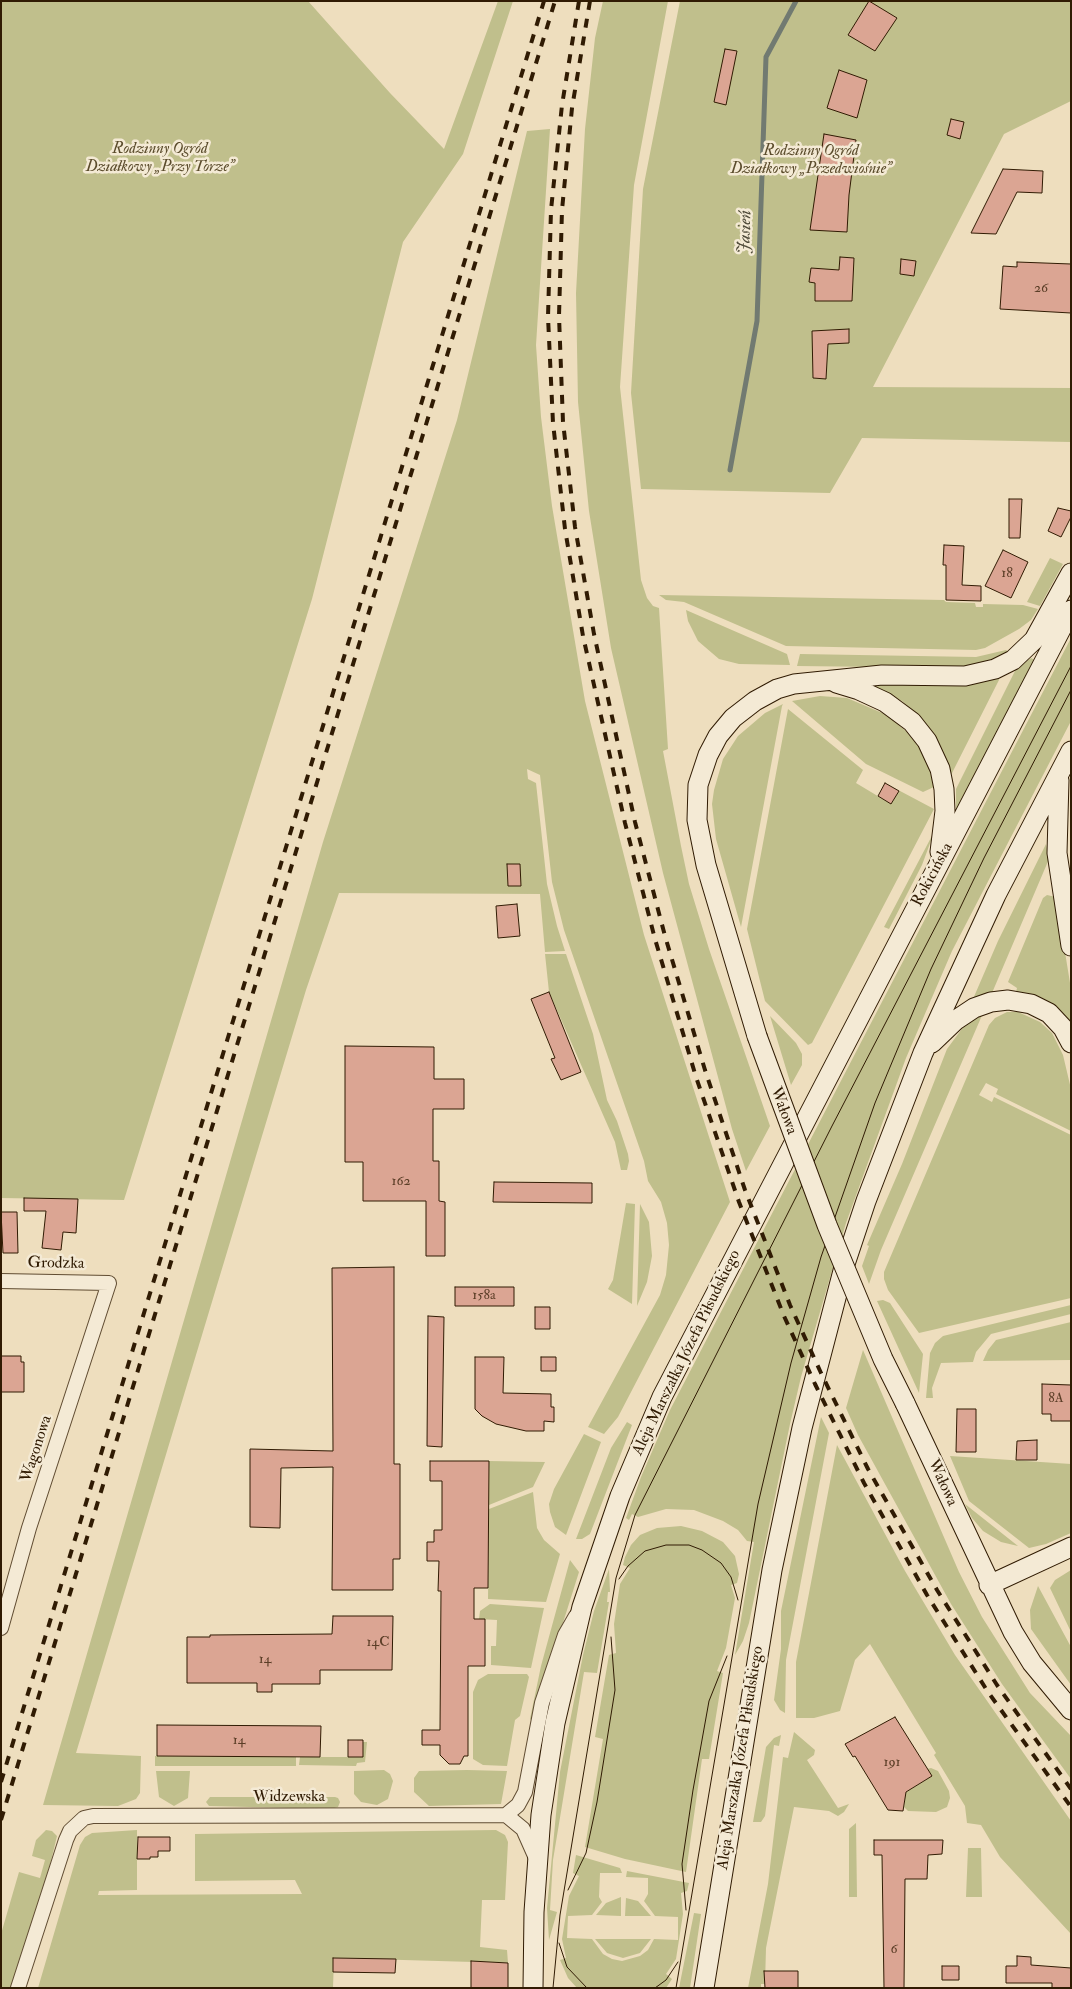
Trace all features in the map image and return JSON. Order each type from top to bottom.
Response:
[{"type":"main road","name":"Wałowa","points":[[1071,573],[1034,640],[1013,660],[995,669],[965,676],[882,675],[794,684],[777,689],[739,712],[726,726],[713,745],[698,785],[697,813],[702,849],[757,1036],[824,1217],[883,1358],[989,1585],[1032,1664],[1071,1710]]},
{"type":"main road","name":"Rokicińska","points":[[795,1139],[1071,610]]},
{"type":"main road","points":[[825,681],[859,690],[886,702],[912,722],[931,748],[942,779],[945,810],[940,850],[933,876]]},
{"type":"main road","points":[[923,1053],[996,895],[1071,751]]},
{"type":"main road","points":[[1060,772],[1057,853],[1071,946]]},
{"type":"main road","points":[[923,1053],[942,1032],[966,1013],[981,1005],[1001,1000],[1022,1001],[1040,1008],[1063,1028],[1071,1043]]},
{"type":"main road","name":"Aleja Marszałka Józefa Piłsudskiego","points":[[704,1988],[772,1570],[802,1428],[844,1267],[866,1201],[923,1053]]},
{"type":"main road","name":"Aleja Marszałka Józefa Piłsudskiego","points":[[533,1988],[541,1815],[555,1723],[582,1607],[617,1504],[646,1432],[795,1139]]},
{"type":"main road","points":[[989,1585],[1071,1547]]},
{"type":"street","name":"Grodzka","points":[[1,1281],[109,1283]]},
{"type":"street","name":"Wagonowa","points":[[1,1628],[29,1528],[109,1283]]},
{"type":"street","points":[[538,1863],[528,1835],[506,1815],[518,1805],[525,1792],[542,1703],[565,1635],[582,1607]]},
{"type":"street","name":"Widzewska","points":[[18,1988],[49,1898],[66,1840],[75,1825],[84,1818],[93,1816],[506,1815]]},
{"type":"green space","name":"Rodzinny Ogród Działkowy „Przy Torze”","points":[[1,1],[308,1],[390,93],[444,149],[498,1],[513,1],[463,154],[403,242],[312,599],[124,1200],[1,1198]]},
{"type":"green space","points":[[603,1],[668,1],[634,185],[620,387],[641,580],[647,598],[653,606],[659,608],[668,749],[663,751],[681,846],[689,884],[709,949],[770,1126],[746,1171],[732,1129],[663,873],[611,648],[589,511],[578,402],[576,293],[585,129],[595,38]]},
{"type":"green space","name":"Rodzinny Ogród Działkowy „Przedwiośnie”","points":[[680,1],[1071,1],[1071,101],[1004,134],[873,387],[1071,388],[1071,442],[862,438],[830,493],[641,489],[631,393],[643,189]]},
{"type":"green space","points":[[550,129],[536,345],[541,417],[552,506],[585,701],[644,935],[730,1202],[618,1417],[604,1434],[588,1427],[660,1295],[666,1275],[669,1245],[667,1223],[661,1202],[648,1181],[644,1161],[564,930],[552,882],[540,775],[527,769],[528,779],[536,783],[547,884],[565,951],[545,952],[540,894],[339,893],[306,990],[76,1753],[141,1756],[140,1793],[136,1799],[118,1806],[43,1805],[323,842],[457,420],[527,131]]},
{"type":"green space","points":[[1050,558],[1063,564],[1040,606],[1027,602]]},
{"type":"green space","points":[[659,595],[944,600],[946,602],[975,603],[976,607],[983,607],[983,604],[1023,605],[1038,609],[1031,620],[1019,629],[985,648],[976,650],[786,646],[684,602],[666,600]]},
{"type":"green space","points":[[686,610],[787,654],[790,665],[739,664],[719,659],[698,641],[688,621]]},
{"type":"green space","points":[[1071,638],[1071,721],[952,951],[906,1058],[846,1223],[801,1377],[749,1623],[743,1641],[735,1655],[754,1542],[747,1541],[738,1530],[723,1521],[694,1510],[666,1509],[638,1517],[632,1514],[629,1520],[626,1518],[641,1477],[670,1410]]},
{"type":"green space","points":[[1006,650],[1010,653],[997,659],[963,668],[797,666],[800,654],[976,657]]},
{"type":"green space","points":[[1031,658],[1037,661],[956,817],[956,789],[1016,669]]},
{"type":"green space","points":[[999,675],[999,680],[951,775],[940,746],[924,722],[902,701],[868,683]]},
{"type":"green space","points":[[820,696],[847,698],[887,715],[907,732],[919,747],[928,764],[934,787],[923,792],[866,764],[792,701]]},
{"type":"green space","points":[[783,704],[741,927],[716,839],[712,804],[714,790],[723,759],[738,736],[765,713]]},
{"type":"green space","points":[[788,709],[863,770],[856,783],[891,804],[899,791],[885,783],[934,809],[812,1043],[808,1045],[765,1001],[747,929]]},
{"type":"green space","points":[[935,830],[922,865],[889,929],[884,927]]},
{"type":"green space","points":[[1046,844],[1049,859],[992,993],[973,999],[998,941]]},
{"type":"green space","points":[[1047,895],[1056,897],[1071,989],[1071,1026],[1016,992],[1017,988],[1008,982],[1043,898]]},
{"type":"green space","points":[[545,954],[566,954],[593,1034],[607,1100],[617,1121],[628,1154],[627,1170],[621,1170],[615,1142],[549,992]]},
{"type":"green space","points":[[1007,1012],[1018,1012],[1040,1022],[1052,1033],[1063,1055],[1071,1089],[1071,1131],[996,1094],[998,1089],[986,1083],[979,1095],[992,1102],[994,1097],[1071,1135],[1071,1298],[919,1333],[888,1290],[884,1279],[884,1272],[989,1025],[995,1018]]},
{"type":"green space","points":[[983,1013],[881,1250],[869,1284],[862,1266],[869,1246],[867,1245],[902,1164],[947,1049],[964,1026]]},
{"type":"green space","points":[[770,1016],[796,1043],[802,1054],[802,1065],[791,1085]]},
{"type":"green space","points":[[626,1203],[635,1204],[632,1304],[608,1289],[613,1280]]},
{"type":"green space","points":[[640,1204],[649,1222],[652,1256],[647,1282],[637,1306]]},
{"type":"green space","points":[[883,1300],[890,1303],[923,1354],[919,1393],[877,1301]]},
{"type":"green space","points":[[1071,1305],[1071,1314],[991,1334],[976,1352],[973,1362],[941,1363],[932,1388],[933,1398],[926,1398],[930,1353],[935,1343],[943,1336]]},
{"type":"green space","points":[[1071,1322],[1071,1360],[983,1361],[988,1350],[996,1340]]},
{"type":"green space","points":[[863,1350],[959,1572],[982,1617],[1030,1693],[1071,1736],[1071,1779],[1002,1684],[951,1604],[858,1435],[846,1408]]},
{"type":"green space","points":[[821,1417],[829,1433],[786,1660],[785,1713],[780,1710],[774,1700],[781,1649],[781,1611]]},
{"type":"green space","points":[[627,1422],[632,1425],[590,1534],[582,1539],[576,1539],[611,1448]]},
{"type":"green space","points":[[584,1434],[601,1442],[566,1535],[555,1527],[549,1504],[554,1489]]},
{"type":"green space","points":[[837,1445],[905,1571],[955,1655],[1071,1821],[1071,1934],[1000,1857],[981,1825],[967,1823],[965,1806],[934,1755],[936,1753],[870,1644],[855,1660],[840,1711],[814,1718],[796,1718],[796,1662]]},
{"type":"green space","points":[[950,1456],[1071,1464],[1071,1533],[1046,1544],[1029,1548],[969,1501]]},
{"type":"green space","points":[[489,1461],[545,1462],[533,1487],[489,1505]]},
{"type":"green space","points":[[533,1492],[537,1528],[544,1540],[560,1554],[546,1602],[488,1599],[489,1509]]},
{"type":"green space","points":[[965,1504],[1018,1546],[1001,1542],[983,1531],[972,1518]]},
{"type":"green space","points":[[681,1526],[702,1531],[723,1542],[735,1556],[739,1574],[737,1583],[731,1585],[735,1598],[726,1648],[717,1671],[723,1673],[709,1759],[702,1759],[686,1872],[625,1859],[585,1847],[603,1739],[595,1737],[609,1655],[616,1653],[614,1624],[620,1584],[630,1568],[623,1565],[625,1557],[631,1545],[640,1535],[657,1528]]},
{"type":"green space","points":[[570,1560],[579,1572],[532,1721],[530,1719],[541,1666]]},
{"type":"green space","points":[[609,1569],[610,1592],[608,1592],[607,1602],[609,1602],[597,1673],[584,1672],[553,1860],[550,1910],[557,1912],[549,1940],[547,1908],[560,1772],[583,1655],[594,1611]]},
{"type":"green space","points":[[1071,1570],[1071,1632],[1050,1588],[1055,1580]]},
{"type":"green space","points":[[1038,1586],[1071,1647],[1071,1685],[1031,1629],[1030,1610]]},
{"type":"green space","points":[[490,1604],[544,1608],[531,1668],[491,1665],[491,1646],[496,1646],[497,1620],[479,1619],[480,1611]]},
{"type":"green space","points":[[488,1674],[527,1674],[529,1677],[520,1716],[515,1720],[507,1766],[483,1765],[473,1759],[473,1692],[478,1680]]},
{"type":"green space","points":[[794,1732],[815,1750],[814,1755],[807,1760],[838,1808],[849,1804],[844,1812],[838,1816],[829,1811],[794,1807],[766,1948],[765,1984],[761,1984],[761,1988],[748,1988],[768,1884],[783,1757],[788,1758]]},
{"type":"green space","points":[[781,1735],[779,1746],[774,1745],[765,1816],[761,1822],[753,1822],[766,1747],[774,1738]]},
{"type":"green space","points":[[363,1742],[367,1742],[365,1762],[357,1763],[356,1766],[299,1765],[300,1757],[363,1757]]},
{"type":"green space","points":[[155,1756],[296,1757],[296,1766],[155,1766]]},
{"type":"green space","points":[[931,1768],[938,1771],[949,1791],[950,1798],[947,1807],[936,1812],[908,1811],[904,1807],[905,1799],[897,1798],[932,1776],[927,1769]]},
{"type":"green space","points":[[384,1770],[390,1774],[393,1781],[388,1799],[377,1805],[361,1802],[354,1794],[354,1771]]},
{"type":"green space","points":[[156,1771],[190,1771],[188,1798],[174,1806],[159,1797]]},
{"type":"green space","points":[[419,1771],[507,1771],[501,1804],[429,1806],[414,1792],[414,1778]]},
{"type":"green space","points":[[210,1797],[335,1797],[340,1802],[338,1807],[331,1809],[209,1806],[206,1802]]},
{"type":"green space","points":[[856,1823],[857,1897],[849,1897],[849,1829]]},
{"type":"green space","points":[[46,1830],[52,1831],[57,1836],[51,1861],[13,1988],[1,1988],[1,1934],[19,1872],[40,1878],[45,1860],[32,1856],[36,1840]]},
{"type":"green space","points":[[137,1830],[137,1890],[99,1891],[98,1895],[302,1894],[295,1880],[195,1881],[195,1834],[496,1830],[505,1835],[508,1842],[505,1900],[482,1900],[480,1947],[507,1950],[508,1963],[334,1958],[333,1988],[38,1988],[80,1845],[85,1837],[92,1833]]},
{"type":"green space","points":[[968,1848],[981,1848],[982,1897],[966,1897]]},
{"type":"green space","points":[[576,1855],[620,1868],[622,1873],[600,1873],[599,1897],[602,1902],[592,1915],[568,1916],[567,1938],[592,1939],[603,1954],[612,1959],[622,1961],[640,1956],[648,1950],[654,1939],[678,1940],[678,1917],[655,1916],[644,1901],[648,1894],[648,1878],[626,1877],[627,1871],[689,1883],[687,1891],[681,1893],[683,1914],[676,1959],[666,1974],[672,1979],[666,1988],[577,1988],[568,1978],[560,1960],[566,1958],[562,1939],[569,1896],[579,1876],[573,1873]]},
{"type":"green space","points":[[621,1897],[621,1916],[596,1915],[606,1903]]},
{"type":"green space","points":[[626,1898],[638,1901],[651,1916],[625,1916]]},
{"type":"green space","points":[[694,1913],[701,1914],[690,1988],[679,1988]]},
{"type":"green space","points":[[595,1939],[651,1939],[640,1953],[623,1958],[607,1953]]},
{"type":"building","points":[[869,1],[897,18],[875,51],[848,35]]},
{"type":"building","points":[[725,49],[737,51],[726,105],[714,102]]},
{"type":"building","points":[[839,70],[867,80],[857,118],[827,108]]},
{"type":"building","points":[[951,119],[964,122],[960,139],[947,135]]},
{"type":"building","points":[[824,134],[856,140],[849,195],[847,232],[810,230]]},
{"type":"building","points":[[1003,169],[1043,171],[1042,193],[1017,192],[996,234],[971,233]]},
{"type":"building","points":[[840,257],[854,258],[852,301],[815,301],[815,283],[809,282],[811,268],[839,270]]},
{"type":"building","points":[[901,259],[916,261],[914,276],[900,274]]},
{"type":"building","points":[[1017,262],[1071,264],[1071,313],[1000,309],[1003,266],[1017,267]]},
{"type":"building","points":[[849,329],[849,343],[828,344],[826,379],[813,378],[812,331]]},
{"type":"building","points":[[1009,499],[1022,499],[1020,538],[1009,538]]},
{"type":"building","points":[[1058,508],[1071,511],[1071,517],[1061,537],[1048,531]]},
{"type":"building","points":[[944,545],[964,546],[962,585],[981,586],[981,601],[946,600],[946,565],[943,565]]},
{"type":"building","points":[[1003,550],[1028,562],[1011,598],[985,586]]},
{"type":"building","points":[[885,783],[899,791],[891,804],[878,796]]},
{"type":"building","points":[[507,864],[520,864],[521,886],[508,886]]},
{"type":"building","points":[[517,904],[520,936],[498,938],[496,906]]},
{"type":"building","points":[[549,992],[581,1072],[561,1080],[551,1059],[555,1058],[531,999]]},
{"type":"building","points":[[345,1046],[434,1047],[434,1079],[464,1079],[464,1109],[433,1109],[433,1161],[439,1161],[439,1201],[445,1202],[445,1256],[426,1256],[426,1201],[363,1201],[363,1162],[345,1162]]},
{"type":"building","points":[[494,1182],[592,1183],[592,1203],[493,1202]]},
{"type":"building","points":[[24,1198],[78,1199],[76,1233],[63,1232],[61,1250],[42,1248],[46,1211],[24,1211]]},
{"type":"building","points":[[1,1212],[17,1212],[18,1253],[3,1253]]},
{"type":"building","points":[[394,1267],[394,1464],[400,1464],[400,1559],[393,1559],[393,1590],[332,1590],[333,1467],[281,1468],[280,1528],[250,1527],[250,1449],[333,1451],[332,1268]]},
{"type":"building","points":[[455,1287],[514,1287],[514,1306],[455,1306]]},
{"type":"building","points":[[535,1307],[550,1307],[550,1329],[535,1329]]},
{"type":"building","points":[[428,1316],[444,1317],[442,1447],[427,1446]]},
{"type":"building","points":[[1,1356],[21,1356],[21,1362],[24,1362],[24,1392],[1,1392]]},
{"type":"building","points":[[475,1357],[504,1357],[503,1393],[551,1394],[551,1407],[554,1407],[554,1422],[544,1421],[544,1431],[526,1431],[496,1424],[482,1416],[475,1409]]},
{"type":"building","points":[[541,1357],[556,1357],[556,1371],[541,1371]]},
{"type":"building","points":[[1042,1384],[1071,1385],[1071,1421],[1051,1421],[1051,1414],[1042,1414]]},
{"type":"building","points":[[957,1409],[976,1409],[976,1452],[956,1452]]},
{"type":"building","points":[[1037,1440],[1037,1460],[1016,1460],[1017,1441]]},
{"type":"building","points":[[430,1461],[489,1461],[488,1588],[474,1588],[474,1619],[485,1619],[485,1666],[468,1666],[468,1756],[464,1756],[460,1764],[449,1764],[440,1755],[440,1745],[422,1745],[422,1730],[440,1730],[441,1591],[438,1591],[439,1561],[427,1561],[427,1542],[434,1542],[434,1530],[442,1530],[442,1481],[430,1481]]},
{"type":"building","points":[[333,1616],[393,1616],[392,1670],[320,1670],[320,1684],[272,1684],[272,1692],[257,1692],[257,1683],[187,1683],[187,1637],[210,1637],[210,1635],[332,1634]]},
{"type":"building","points":[[895,1717],[932,1776],[906,1792],[903,1811],[888,1810],[855,1756],[853,1757],[845,1744]]},
{"type":"building","points":[[157,1725],[321,1726],[320,1757],[157,1756]]},
{"type":"building","points":[[348,1740],[363,1740],[363,1757],[348,1757]]},
{"type":"building","points":[[138,1837],[170,1837],[170,1851],[158,1851],[158,1857],[150,1857],[150,1859],[137,1859]]},
{"type":"building","points":[[874,1840],[943,1840],[942,1854],[928,1855],[927,1879],[905,1879],[904,1988],[884,1988],[882,1855],[874,1855]]},
{"type":"building","points":[[1017,1956],[1031,1957],[1031,1965],[1071,1968],[1071,1988],[1052,1988],[1052,1983],[1006,1983],[1006,1966],[1017,1966]]},
{"type":"building","points":[[333,1958],[396,1959],[395,1973],[333,1972]]},
{"type":"building","points":[[471,1961],[508,1963],[508,1988],[471,1988]]},
{"type":"building","points":[[942,1966],[959,1966],[959,1980],[942,1980]]},
{"type":"building","points":[[764,1971],[798,1971],[798,1988],[765,1988]]},
{"type":"waterway","name":"Jasień","points":[[730,470],[757,321],[766,57],[796,1]]},
{"type":"tram line","points":[[553,1988],[560,1915],[616,1578],[635,1515],[832,1126],[1071,666]]},
{"type":"tram line","points":[[676,1988],[758,1504],[791,1363],[821,1257],[875,1103],[931,969],[984,858],[1071,690]]},
{"type":"tram line","points":[[619,1579],[628,1566],[645,1551],[666,1545],[689,1545],[702,1550],[721,1563],[731,1577],[738,1600]]},
{"type":"tram line","points":[[568,1890],[586,1853],[597,1802],[615,1690],[611,1637]]},
{"type":"tram line","points":[[686,1910],[682,1864],[693,1790],[709,1701],[727,1656]]},
{"type":"tram line","points":[[559,1943],[567,1967],[587,1988]]},
{"type":"tram line","points":[[655,1988],[666,1980],[678,1962]]},
{"type":"railway","points":[[1,1782],[544,1]]},
{"type":"railway","points":[[1,1820],[555,1]]},
{"type":"railway","points":[[579,1],[562,105],[551,210],[548,317],[553,423],[565,529],[583,636],[625,823],[655,939],[696,1077],[739,1202],[784,1316],[815,1384],[864,1483],[927,1595],[988,1692],[1071,1807]]},
{"type":"railway","points":[[590,1],[572,108],[562,210],[559,316],[563,422],[575,527],[594,634],[635,822],[665,936],[705,1070],[745,1190],[790,1305],[821,1373],[868,1469],[937,1590],[997,1685],[1071,1789]]}]
